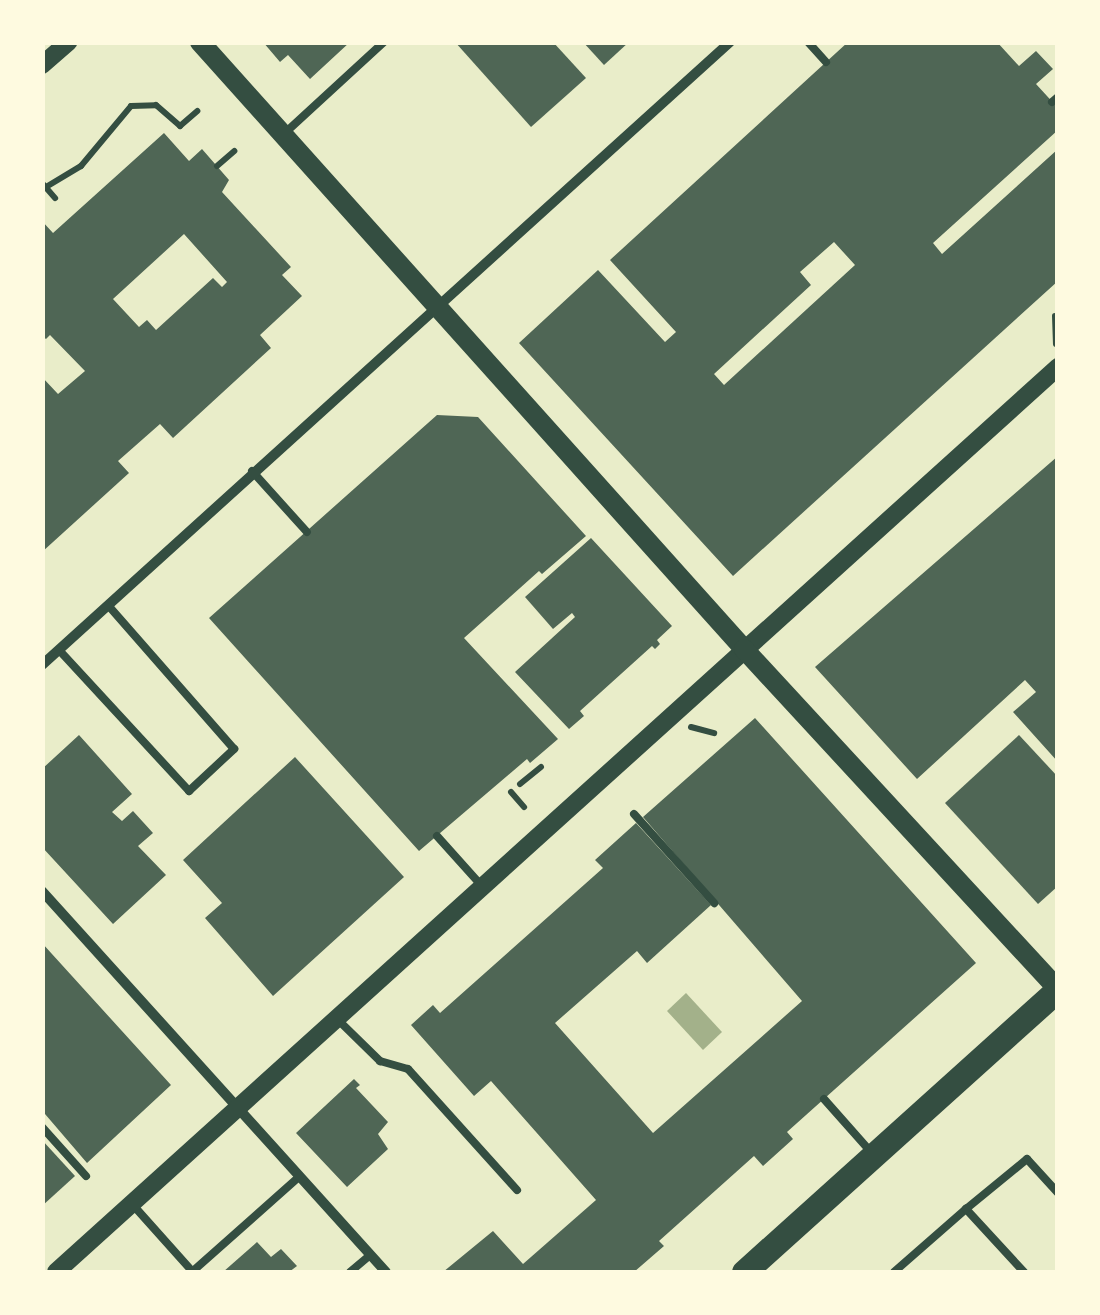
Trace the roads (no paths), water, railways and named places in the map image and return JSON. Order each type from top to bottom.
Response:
[{"type":"main road","points":[[200,42],[744,649],[1058,989],[744,1272]]},
{"type":"street","points":[[42,65],[68,42]]},
{"type":"street","points":[[42,665],[730,42]]},
{"type":"street","points":[[56,1272],[1058,367]]},
{"type":"street","points":[[42,890],[386,1272]]},
{"type":"lane","points":[[283,135],[384,42]]},
{"type":"lane","points":[[808,42],[826,62]]},
{"type":"lane","points":[[252,471],[306,532]]},
{"type":"lane","points":[[59,650],[189,791],[234,749],[108,605]]},
{"type":"lane","points":[[634,814],[714,903]]},
{"type":"lane","points":[[437,836],[482,886]]},
{"type":"lane","points":[[336,1018],[380,1061],[408,1069],[517,1190]]},
{"type":"lane","points":[[824,1099],[873,1154]]},
{"type":"lane","points":[[42,1127],[86,1176]]},
{"type":"lane","points":[[894,1272],[1027,1158],[1058,1193]]},
{"type":"lane","points":[[132,1202],[193,1272],[300,1176]]},
{"type":"lane","points":[[966,1209],[1024,1272]]},
{"type":"lane","points":[[350,1272],[370,1254]]}]
